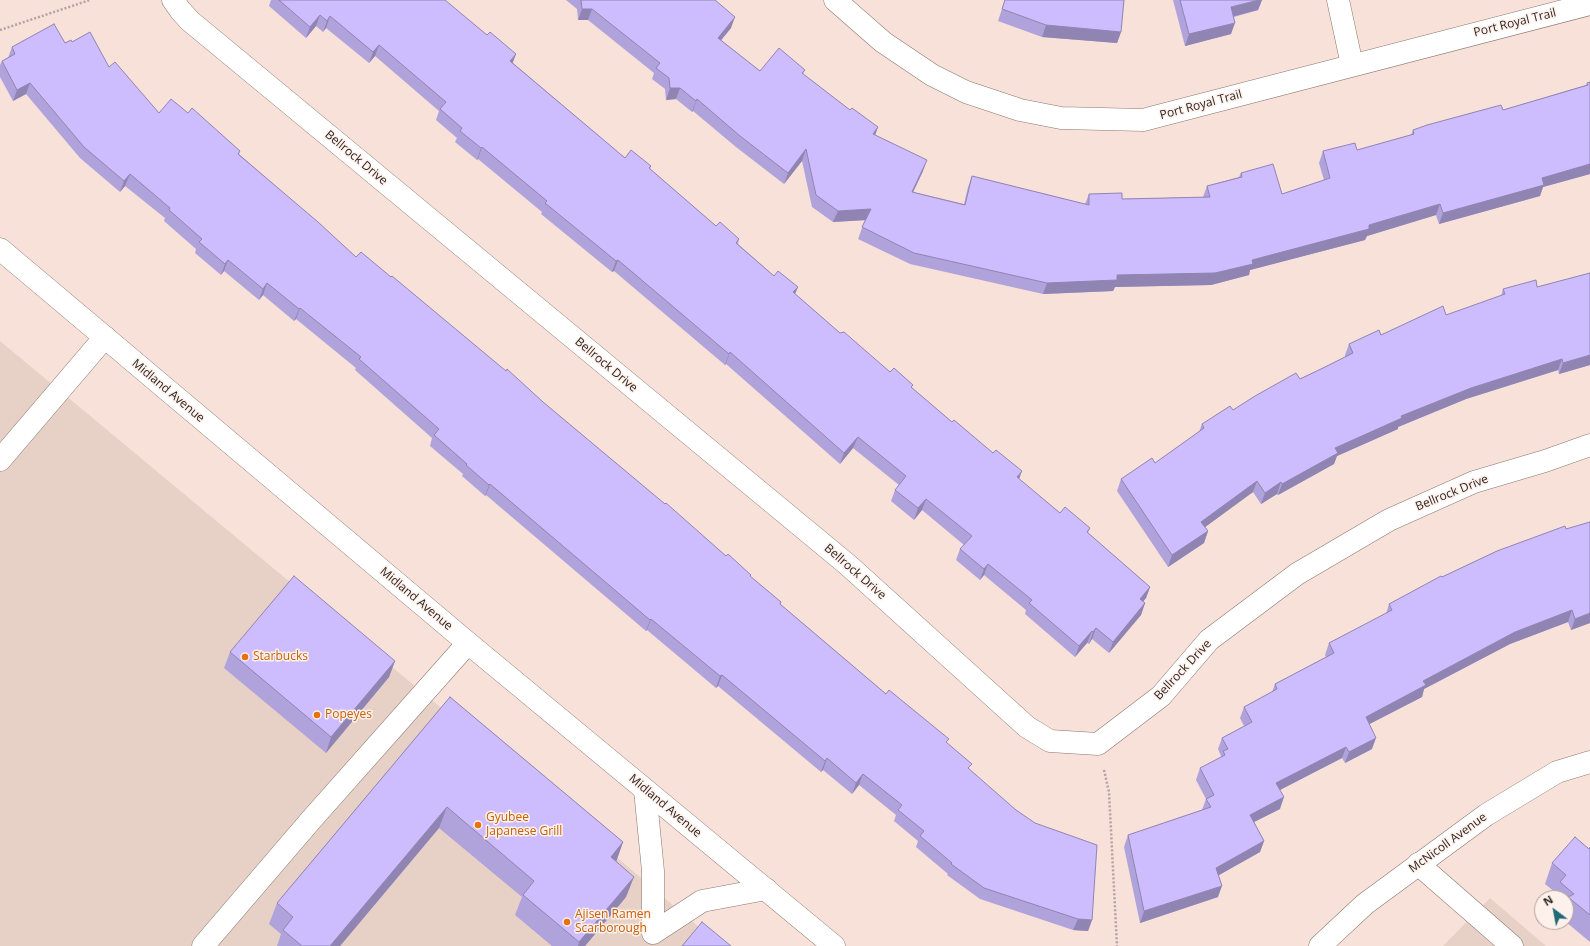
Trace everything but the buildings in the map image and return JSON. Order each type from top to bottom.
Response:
[{"type":"street","name":"Bellrock Drive","points":[[173,0],[190,21],[848,564],[1027,726],[1050,741],[1098,744],[1160,696],[1210,640],[1297,574],[1389,520],[1474,482],[1546,462],[1590,445]]},
{"type":"street","name":"Port Royal Trail","points":[[835,0],[883,42],[932,75],[966,92],[1020,110],[1061,118],[1143,120],[1590,4]]},
{"type":"street","points":[[1338,0],[1352,65]]},
{"type":"street","name":"Midland Avenue","points":[[0,249],[468,643],[834,946]]},
{"type":"street","points":[[0,460],[105,337]]},
{"type":"street","points":[[203,946],[468,643]]},
{"type":"street","name":"McNicoll Avenue","points":[[1320,946],[1365,904],[1486,815],[1557,772],[1590,762]]},
{"type":"street","points":[[645,790],[653,871],[653,933],[702,901],[766,889]]},
{"type":"street","points":[[1418,864],[1512,946]]},
{"type":"path","points":[[0,30],[90,0]]},
{"type":"path","points":[[1098,744],[1109,792],[1117,946]]},
{"type":"shaded area","points":[[0,341],[439,706],[721,946],[0,946]]},
{"type":"shaded area","points":[[1490,898],[1546,946],[1443,946]]},
{"type":"place","name":"Starbucks","points":[[245,657]]},
{"type":"place","name":"Popeyes","points":[[317,715]]},
{"type":"place","name":"Gyubee Japanese Grill","points":[[478,825]]},
{"type":"place","name":"Ajisen Ramen Scarborough","points":[[567,922]]}]
